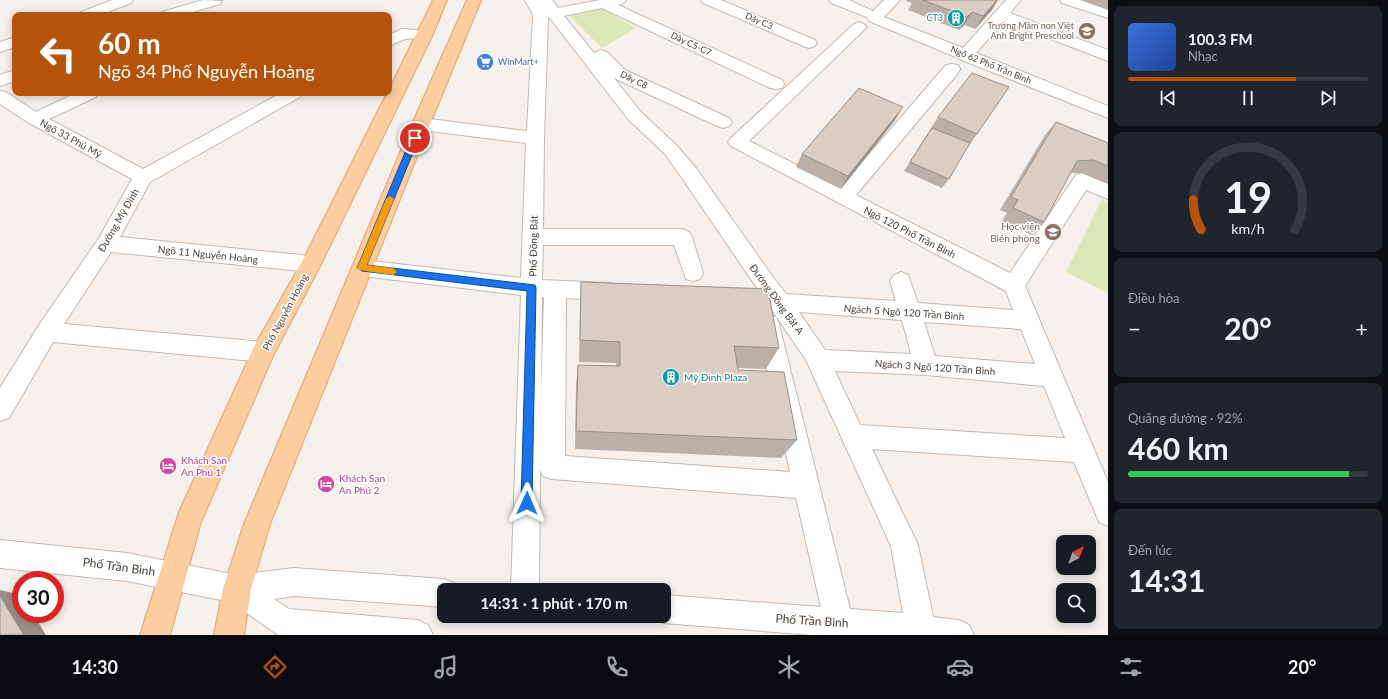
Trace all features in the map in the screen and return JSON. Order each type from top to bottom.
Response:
[{"type":"main road","name":"Phố Nguyễn Hoàng","points":[[155,635],[193,510],[263,352],[311,264],[425,34],[440,0]]},
{"type":"main road","points":[[229,635],[237,589],[257,524],[421,124],[474,0]]},
{"type":"street","points":[[94,12],[126,0]]},
{"type":"street","name":"Dãy C3","points":[[708,0],[809,43]]},
{"type":"street","name":"Ngõ 62 Phố Trần Bình","points":[[836,0],[867,19],[1108,112]]},
{"type":"street","points":[[867,19],[893,0]]},
{"type":"street","points":[[1067,0],[1108,14]]},
{"type":"street","points":[[965,56],[1011,1]]},
{"type":"street","points":[[547,8],[612,2]]},
{"type":"street","name":"Dãy C5-C7","points":[[612,2],[776,84]]},
{"type":"street","points":[[184,12],[217,6]]},
{"type":"street","name":"Dãy C8","points":[[547,8],[619,74],[723,122]]},
{"type":"street","name":"Phố Đồng Bát","points":[[525,583],[544,288],[533,237],[535,138],[547,8]]},
{"type":"street","name":"Đường Đồng Bát A","points":[[547,8],[634,115],[671,150],[690,173],[724,225],[780,302],[818,360],[904,545],[913,631]]},
{"type":"street","points":[[1000,16],[1108,56]]},
{"type":"street","name":"Ngõ 120 Phố Trần Bình","points":[[867,19],[737,142],[1014,285]]},
{"type":"street","points":[[392,40],[402,34],[425,34]]},
{"type":"street","points":[[0,47],[12,43]]},
{"type":"street","points":[[842,197],[952,69]]},
{"type":"street","points":[[0,81],[12,76]]},
{"type":"street","name":"Ngõ 33 Phú Mỹ","points":[[0,96],[35,118],[143,177]]},
{"type":"street","points":[[35,118],[83,96]]},
{"type":"street","name":"Đường Mỹ Đình","points":[[0,410],[47,332],[106,244],[143,177],[289,96]]},
{"type":"street","points":[[421,124],[535,138]]},
{"type":"street","points":[[1108,192],[1083,180],[1014,285],[1108,513]]},
{"type":"street","points":[[533,237],[682,237],[692,273]]},
{"type":"street","name":"Ngõ 11 Nguyễn Hoàng","points":[[106,244],[311,264]]},
{"type":"street","points":[[362,268],[544,288],[632,294]]},
{"type":"street","points":[[901,281],[926,365]]},
{"type":"street","points":[[544,288],[552,467],[807,486]]},
{"type":"street","points":[[756,302],[763,303],[839,623]]},
{"type":"street","name":"Ngách 5 Ngõ 120 Trần Bình","points":[[780,302],[1029,320]]},
{"type":"street","points":[[47,332],[263,352]]},
{"type":"street","name":"Ngách 3 Ngõ 120 Trần Bình","points":[[818,360],[926,365],[1052,376]]},
{"type":"street","points":[[854,436],[1082,451]]},
{"type":"street","name":"Phố Trần Bình","points":[[0,554],[127,567],[237,589],[294,582],[437,592]]},
{"type":"street","name":"Phố Trần Bình","points":[[237,589],[284,623],[418,635]]},
{"type":"street","name":"Phố Trần Bình","points":[[671,610],[839,623],[959,635]]},
{"type":"green space","points":[[603,9],[636,28],[602,48],[570,16]]},
{"type":"green space","points":[[1102,199],[1108,202],[1108,293],[1066,272]]},
{"type":"building","points":[[923,0],[997,0],[983,16],[972,12],[967,17]]},
{"type":"building","points":[[972,73],[1009,87],[977,134],[938,117]]},
{"type":"building","points":[[859,88],[903,107],[848,176],[802,154]]},
{"type":"building","points":[[1056,122],[1108,143],[1108,166],[1093,160],[1077,161],[1044,222],[1013,208],[1018,200],[1011,197]]},
{"type":"building","points":[[932,128],[970,143],[949,179],[910,162]]},
{"type":"building","name":"Mỹ Đình Plaza","points":[[581,282],[768,289],[779,348],[734,346],[738,370],[784,372],[797,440],[576,431],[578,365],[620,366],[620,342],[580,340]]},
{"type":"building","points":[[0,596],[12,616],[12,623],[16,623],[23,635],[0,635]]},
{"type":"slow traffic","points":[[390,199],[362,268],[393,272]]},
{"type":"place","name":"CT3","points":[[956,18]]},
{"type":"place","name":"Trường Mầm non Việt Anh Bright Preschool","points":[[1087,31]]},
{"type":"place","name":"WinMart+","points":[[485,62]]},
{"type":"place","name":"Học viện Biên phòng","points":[[1053,232]]},
{"type":"place","name":"Mỹ Đình Plaza","points":[[671,377]]},
{"type":"place","name":"Khách Sạn An Phú 1","points":[[168,466]]},
{"type":"place","name":"Khách Sạn An Phú 2","points":[[326,484]]},
{"type":"route","points":[[415,138],[362,268],[532,288],[527,503]]}]
